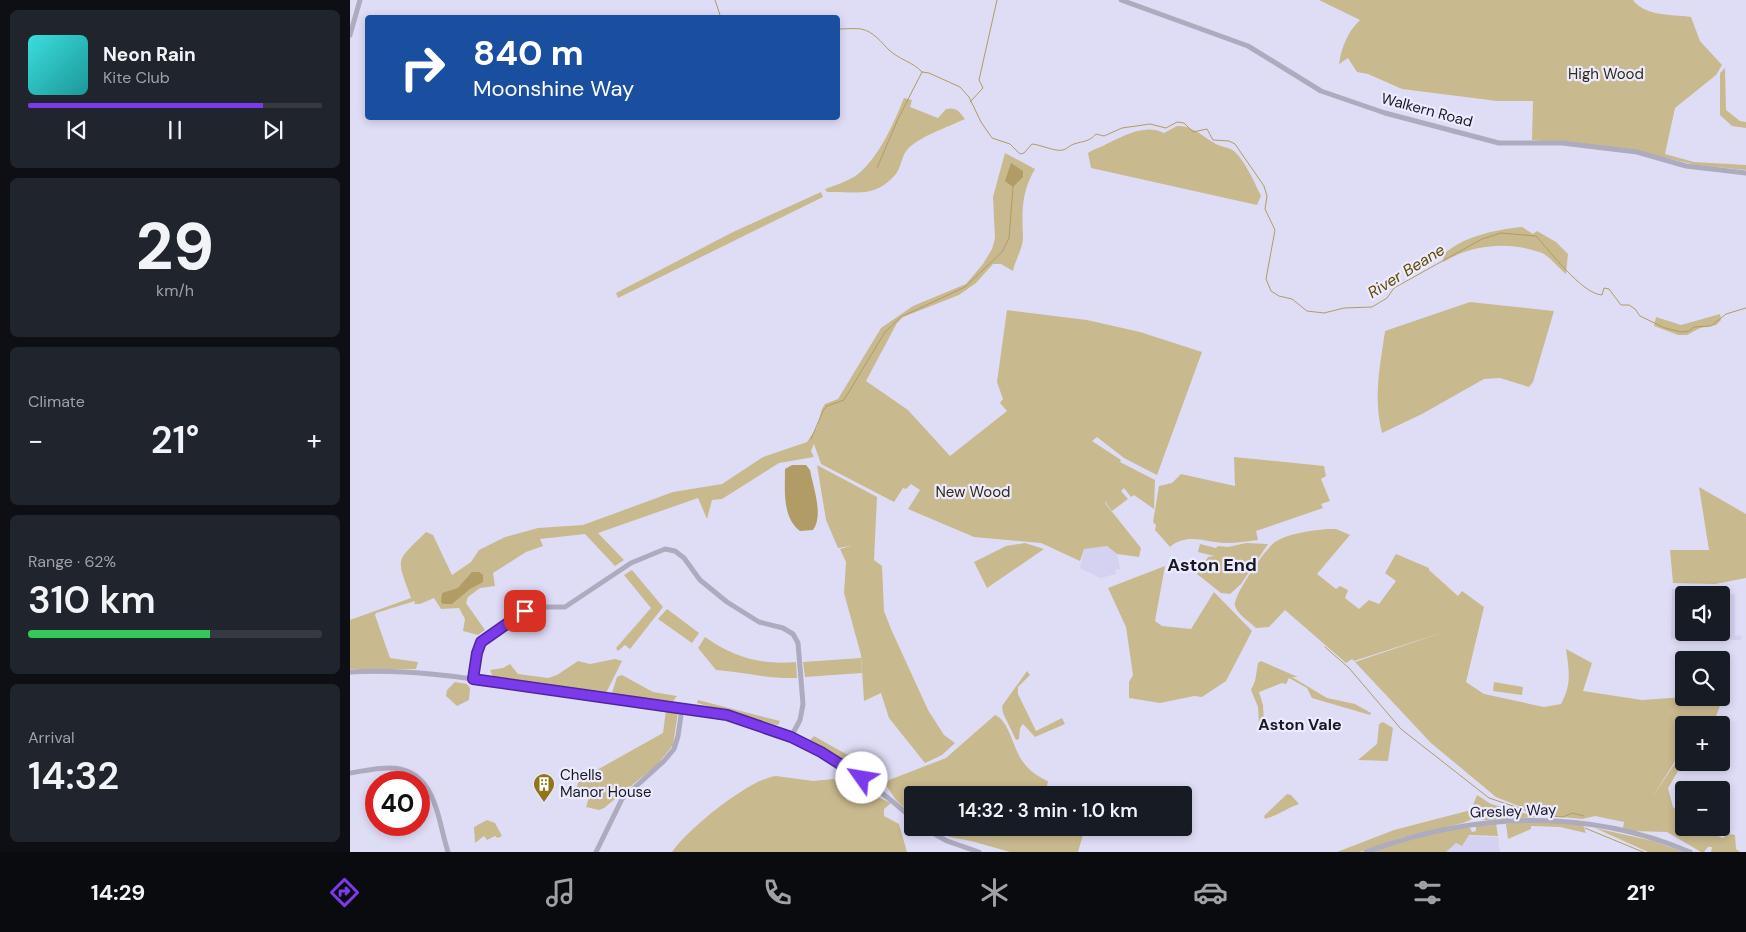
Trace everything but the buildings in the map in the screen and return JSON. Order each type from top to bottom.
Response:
[{"type":"street","points":[[350,35],[360,0]]},
{"type":"street","name":"Walkern Road","points":[[1121,0],[1248,46],[1321,91],[1385,113],[1499,143],[1562,143],[1637,152],[1686,166],[1746,173]]},
{"type":"street","points":[[473,679],[477,653],[485,638],[530,609],[565,607],[631,564],[662,549],[675,551],[684,558],[700,580],[727,602],[759,622],[783,628],[793,634],[798,643],[803,704],[800,720],[791,737]]},
{"type":"street","points":[[350,672],[412,671],[682,708],[745,720],[791,737],[821,752],[876,786],[904,811]]},
{"type":"street","points":[[596,852],[622,799],[664,761],[674,749],[682,708]]},
{"type":"street","points":[[350,773],[387,768],[405,770],[415,774],[429,789],[435,800],[448,852]]},
{"type":"street","name":"Gresley Way","points":[[1366,852],[1437,830],[1496,821],[1538,819],[1598,825],[1650,838],[1690,852]]},
{"type":"street","points":[[939,836],[952,843],[979,852]]},
{"type":"shaded area","points":[[1011,163],[1023,171],[1023,177],[1013,187],[1005,181]]},
{"type":"shaded area","points":[[792,465],[806,465],[810,470],[818,509],[818,517],[813,530],[800,531],[790,519],[787,511],[785,469]]},
{"type":"shaded area","points":[[1107,546],[1117,554],[1120,569],[1115,570],[1116,574],[1100,578],[1080,568],[1084,549]]},
{"type":"shaded area","points":[[472,572],[479,572],[483,575],[483,582],[470,589],[452,604],[443,604],[441,602],[442,593],[458,588]]},
{"type":"shaded area","points":[[1672,589],[1675,589],[1675,639],[1671,639]]},
{"type":"shaded area","points":[[1730,594],[1735,594],[1735,635],[1742,636],[1741,640],[1730,640]]},
{"type":"shaded area","points":[[1468,836],[1498,837],[1500,852],[1446,852],[1456,843],[1462,846]]},
{"type":"green space","name":"High Wood","points":[[1319,0],[1633,0],[1638,5],[1652,12],[1691,17],[1700,41],[1722,65],[1716,75],[1675,108],[1665,154],[1694,162],[1746,165],[1746,170],[1696,165],[1637,151],[1532,140],[1533,101],[1497,101],[1402,89],[1368,74],[1357,72],[1348,58],[1339,64],[1346,40],[1360,20]]},
{"type":"green space","points":[[1725,68],[1726,110],[1740,121],[1746,122],[1746,128],[1732,126],[1720,115],[1720,73]]},
{"type":"green space","points":[[904,98],[912,100],[910,107],[938,118],[946,109],[955,109],[965,119],[912,145],[905,153],[897,172],[887,183],[879,188],[855,193],[827,192],[825,189],[854,177],[870,162],[890,130]]},
{"type":"green space","points":[[1177,126],[1193,129],[1216,144],[1234,151],[1246,166],[1261,196],[1257,205],[1091,168],[1088,153],[1093,150],[1137,131],[1147,129],[1164,133]]},
{"type":"green space","name":"New Wood","points":[[1005,153],[1035,169],[1025,194],[1023,241],[1013,271],[1001,264],[993,264],[976,283],[959,295],[903,317],[897,323],[866,381],[908,410],[950,456],[1007,411],[1000,403],[1003,399],[997,382],[1007,310],[1087,320],[1140,332],[1202,352],[1157,475],[1124,458],[1097,437],[1092,441],[1121,460],[1120,462],[1155,480],[1154,509],[1134,495],[1131,497],[1124,488],[1121,491],[1128,499],[1112,511],[1106,503],[1108,501],[1105,503],[1141,548],[1139,557],[1117,554],[1107,546],[1084,549],[1080,561],[1041,543],[974,537],[908,509],[920,490],[911,484],[906,489],[903,488],[894,502],[821,464],[814,444],[811,451],[814,457],[779,463],[722,499],[712,500],[707,519],[698,498],[598,533],[624,560],[615,566],[585,534],[540,539],[543,546],[526,552],[493,573],[495,586],[480,588],[468,597],[466,603],[485,630],[478,635],[463,631],[465,619],[459,608],[441,609],[434,598],[420,604],[414,604],[415,601],[376,613],[375,615],[390,658],[418,662],[416,669],[350,669],[350,620],[411,598],[401,567],[401,561],[408,549],[426,532],[433,535],[452,575],[471,562],[479,550],[505,537],[538,528],[583,525],[673,492],[722,484],[763,457],[807,442],[817,427],[825,404],[838,399],[881,328],[913,306],[966,284],[983,264],[992,249],[995,238],[993,197]]},
{"type":"green space","points":[[821,192],[823,197],[618,298],[616,293],[733,232]]},
{"type":"green space","points":[[1522,227],[1533,234],[1537,231],[1556,242],[1568,254],[1566,274],[1542,253],[1517,247],[1492,246],[1479,248],[1467,251],[1443,262],[1444,254],[1471,238],[1491,232]]},
{"type":"green space","points":[[1470,302],[1554,311],[1533,382],[1529,387],[1500,378],[1484,379],[1422,414],[1382,433],[1379,420],[1378,395],[1379,369],[1385,331]]},
{"type":"green space","points":[[1720,314],[1721,320],[1716,325],[1700,328],[1687,335],[1678,335],[1654,326],[1656,317],[1681,325]]},
{"type":"green space","points":[[1234,457],[1324,466],[1326,476],[1321,479],[1330,501],[1321,504],[1323,508],[1256,531],[1258,540],[1219,543],[1190,539],[1170,547],[1155,530],[1156,525],[1153,522],[1159,486],[1172,483],[1181,474],[1235,486]]},
{"type":"green space","points":[[817,465],[877,497],[874,560],[882,566],[884,611],[928,710],[944,735],[955,743],[942,755],[925,763],[889,718],[881,693],[864,701],[861,655],[844,593],[846,562],[840,549],[851,546],[838,548],[826,520]]},
{"type":"green space","points":[[1699,487],[1746,514],[1746,578],[1715,584],[1673,583],[1670,550],[1709,550]]},
{"type":"green space","points":[[1336,529],[1350,535],[1317,574],[1336,589],[1340,586],[1348,590],[1345,598],[1359,609],[1369,600],[1379,604],[1396,581],[1385,573],[1396,554],[1429,568],[1458,596],[1462,591],[1484,607],[1466,682],[1484,694],[1544,707],[1561,704],[1568,683],[1569,670],[1566,649],[1592,663],[1583,691],[1642,700],[1675,698],[1675,706],[1720,706],[1716,716],[1675,716],[1675,761],[1651,799],[1675,763],[1675,771],[1678,771],[1668,788],[1675,808],[1675,836],[1718,836],[1723,838],[1730,836],[1730,834],[1735,835],[1736,849],[1740,852],[1711,852],[1712,847],[1708,847],[1704,852],[1701,852],[1667,832],[1630,831],[1623,828],[1624,822],[1595,816],[1582,819],[1541,815],[1496,797],[1431,743],[1355,662],[1447,631],[1354,661],[1352,659],[1346,663],[1285,610],[1269,627],[1256,628],[1241,615],[1235,606],[1235,601],[1244,583],[1271,546],[1286,536]]},
{"type":"green space","points":[[1025,543],[1044,549],[987,588],[974,562],[1006,546]]},
{"type":"green space","points":[[1246,543],[1268,544],[1241,584],[1230,594],[1221,593],[1197,574],[1208,557],[1214,556],[1198,552],[1200,544],[1216,548],[1218,546],[1228,547]]},
{"type":"green space","points":[[1165,566],[1155,621],[1162,626],[1191,629],[1214,592],[1252,631],[1226,681],[1202,697],[1194,696],[1160,703],[1129,698],[1129,682],[1133,675],[1126,627],[1108,588]]},
{"type":"green space","points":[[632,570],[663,607],[630,649],[625,645],[618,651],[616,648],[651,608],[624,575]]},
{"type":"green space","points":[[667,609],[699,633],[692,643],[658,619]]},
{"type":"green space","points":[[705,637],[738,655],[760,661],[796,662],[797,678],[716,670],[698,648]]},
{"type":"green space","points":[[861,658],[862,673],[805,677],[803,662]]},
{"type":"green space","points":[[615,659],[622,661],[605,695],[520,683],[493,677],[490,670],[503,668],[510,664],[518,674],[548,678],[557,675],[578,661],[590,664]]},
{"type":"green space","points":[[1261,661],[1298,677],[1292,677],[1327,698],[1355,704],[1371,713],[1370,715],[1312,698],[1307,688],[1289,678],[1286,684],[1282,683],[1259,692],[1263,705],[1264,724],[1259,724],[1258,707],[1251,690],[1255,681],[1258,663]]},
{"type":"green space","points":[[1027,671],[1030,675],[1018,687],[1018,694],[1036,731],[1062,718],[1065,724],[1035,737],[1023,724],[1020,728],[1019,739],[1016,740],[1003,713],[1002,706]]},
{"type":"green space","points":[[622,675],[653,692],[677,696],[673,701],[611,696],[617,677]]},
{"type":"green space","points":[[455,682],[467,684],[470,688],[469,700],[457,706],[446,696],[447,690]]},
{"type":"green space","points":[[1494,682],[1523,687],[1522,695],[1493,691]]},
{"type":"green space","points":[[698,700],[780,721],[778,725],[772,724],[697,703]]},
{"type":"green space","points":[[666,710],[678,712],[673,745],[658,764],[604,808],[599,810],[586,807],[590,794],[572,791],[576,789],[579,780],[663,733]]},
{"type":"green space","points":[[995,715],[1000,718],[1008,729],[1023,762],[1034,773],[1048,781],[1047,786],[904,786],[904,808],[896,800],[885,784],[889,780],[946,758]]},
{"type":"green space","points":[[1383,722],[1393,728],[1388,761],[1358,760],[1377,744],[1379,724]]},
{"type":"green space","points":[[814,736],[860,762],[866,755],[878,777],[869,775],[843,762],[810,740]]},
{"type":"green space","points":[[776,776],[813,781],[834,779],[841,789],[861,796],[869,793],[891,803],[884,809],[884,816],[899,824],[907,852],[672,852],[691,831],[735,795],[764,779]]},
{"type":"green space","points":[[1287,794],[1291,795],[1299,804],[1265,819],[1264,816]]},
{"type":"green space","points":[[1477,795],[1491,804],[1538,817],[1486,820],[1475,818],[1463,823],[1403,837],[1360,852],[1337,852],[1394,830],[1471,810]]},
{"type":"green space","points":[[487,820],[495,823],[502,836],[498,838],[495,836],[487,840],[484,836],[475,843],[474,827]]},
{"type":"green space","points":[[1531,821],[1583,825],[1586,833],[1560,827],[1531,826],[1531,829],[1508,839],[1506,824]]},
{"type":"green space","points":[[1496,823],[1498,836],[1469,835],[1462,846],[1456,843],[1446,852],[1371,852],[1409,839],[1463,827],[1470,828],[1472,832],[1476,831],[1476,826]]},
{"type":"green space","points":[[1595,828],[1653,841],[1684,852],[1648,852]]},
{"type":"green space","points":[[948,836],[1083,836],[1078,852],[1010,852]]},
{"type":"waterway","name":"River Beane","points":[[715,0],[720,15]]},
{"type":"waterway","points":[[970,102],[983,88],[979,80],[997,0]]},
{"type":"waterway","name":"River Beane","points":[[840,29],[865,30],[893,53],[922,72],[929,73],[960,87],[969,97],[981,122],[992,138],[1010,144],[1020,154],[1024,153],[1032,144],[1063,150],[1088,140],[1096,134],[1104,136],[1122,128],[1150,124],[1166,128],[1177,122],[1184,123],[1193,132],[1207,129],[1213,140],[1229,141],[1235,144],[1264,186],[1267,196],[1265,209],[1275,230],[1266,279],[1271,291],[1279,296],[1292,299],[1307,311],[1324,313],[1344,308],[1372,307],[1387,298],[1394,288],[1482,239],[1501,233],[1536,236],[1566,270],[1585,287],[1594,293],[1602,295],[1604,288],[1609,289],[1621,305],[1629,305],[1640,316],[1665,328],[1681,332],[1689,331],[1694,327],[1711,326],[1726,314],[1746,308]]},
{"type":"waterway","points":[[877,168],[898,119],[922,72]]},
{"type":"waterway","points":[[903,316],[965,287],[1002,252],[1009,238],[1013,187]]},
{"type":"waterway","points":[[811,439],[823,411],[827,406],[844,400],[885,332],[902,316]]},
{"type":"waterway","points":[[1325,647],[1349,668],[1401,729],[1489,798],[1540,815],[1563,817],[1572,813],[1584,816]]},
{"type":"waterway","points":[[1585,828],[1643,852]]},
{"type":"place","name":"Chells Manor House","points":[[544,803]]},
{"type":"district","name":"Aston End","points":[[1212,565]]},
{"type":"district","name":"Aston Vale","points":[[1300,724]]},
{"type":"route","points":[[525,611],[481,642],[477,653],[473,679],[727,715],[791,737],[821,752],[862,778]]}]
